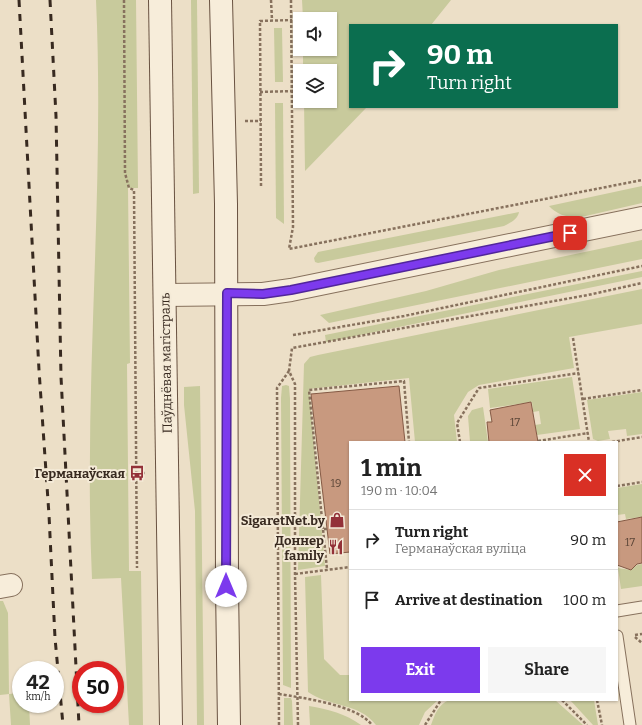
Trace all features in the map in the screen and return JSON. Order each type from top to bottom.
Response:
[{"type":"main road","name":"Паўднёвая магістраль","points":[[160,0],[171,725]]},
{"type":"main road","points":[[221,0],[227,293],[226,586],[229,725]]},
{"type":"main road","points":[[165,295],[227,293],[263,294],[291,290],[642,218]]},
{"type":"lane","points":[[618,611],[642,607]]},
{"type":"lane","points":[[618,643],[630,725]]},
{"type":"path","points":[[124,0],[126,173],[129,188],[134,190],[137,568]]},
{"type":"path","points":[[271,0],[272,20]]},
{"type":"path","points":[[260,92],[293,92],[291,0]]},
{"type":"path","points":[[261,186],[260,21],[292,20]]},
{"type":"path","points":[[293,108],[293,227],[290,248],[642,180]]},
{"type":"path","points":[[293,335],[404,316],[642,266]]},
{"type":"path","points":[[280,725],[277,388],[288,371],[292,348],[588,295],[642,283]]},
{"type":"path","points":[[573,338],[589,441]]},
{"type":"path","points":[[288,371],[295,384],[294,574],[298,725]]},
{"type":"path","points":[[460,441],[457,423],[479,388],[579,373]]},
{"type":"path","points":[[327,569],[310,390],[404,381],[409,441]]},
{"type":"path","points":[[583,399],[642,390]]},
{"type":"path","points":[[538,441],[588,433]]},
{"type":"path","points":[[618,441],[642,437]]},
{"type":"path","points":[[618,486],[642,482]]},
{"type":"path","points":[[294,574],[349,567]]},
{"type":"path","points":[[642,634],[633,636],[642,643]]},
{"type":"path","points":[[279,694],[345,708],[368,720],[372,725]]},
{"type":"path","points":[[425,725],[440,701]]},
{"type":"path","points":[[563,701],[587,725]]},
{"type":"path","points":[[597,701],[602,725]]},
{"type":"green space","points":[[96,0],[136,0],[138,188],[128,188],[130,363],[127,364],[129,571],[141,571],[143,725],[129,725],[121,578],[92,579],[90,434],[98,145]]},
{"type":"green space","points":[[191,0],[197,0],[199,193],[193,194]]},
{"type":"green space","points":[[302,0],[451,0],[432,24],[349,24],[349,108],[366,108],[305,171],[304,108],[337,108],[337,64],[303,64],[303,56],[337,56],[337,12],[303,12]]},
{"type":"green space","points":[[274,28],[282,28],[283,82],[275,82]]},
{"type":"green space","points":[[275,103],[283,103],[284,224],[276,218]]},
{"type":"green space","points":[[642,186],[642,203],[577,218],[562,215],[549,206]]},
{"type":"green space","points":[[519,212],[515,219],[504,226],[318,263],[315,262],[314,258],[318,252]]},
{"type":"green space","points":[[642,240],[642,259],[329,323],[320,315],[426,291],[499,270]]},
{"type":"green space","points":[[642,271],[642,277],[326,342],[325,335]]},
{"type":"green space","points":[[642,289],[642,324],[569,337],[574,368],[479,385],[468,392],[454,415],[457,441],[415,441],[409,378],[309,389],[325,566],[298,570],[304,364],[310,357]]},
{"type":"green space","points":[[572,377],[580,429],[537,435],[535,425],[541,424],[539,411],[533,412],[532,402],[490,408],[488,389]]},
{"type":"green space","points":[[200,386],[204,725],[197,725],[195,511],[184,405],[184,387]]},
{"type":"green space","points":[[282,386],[289,386],[290,399],[291,688],[283,685],[281,398]]},
{"type":"green space","points":[[642,392],[642,434],[627,436],[626,429],[608,431],[610,439],[598,441],[593,439],[587,400]]},
{"type":"green space","points":[[483,407],[488,441],[470,441],[468,416],[472,410]]},
{"type":"green space","points":[[642,484],[642,517],[626,519],[625,514],[618,515],[618,488]]},
{"type":"green space","points":[[642,564],[642,586],[621,589],[618,568],[631,570],[637,565]]},
{"type":"green space","points":[[321,575],[324,659],[340,675],[349,675],[349,701],[437,701],[425,712],[419,725],[376,725],[362,713],[316,697],[308,692],[305,577]]},
{"type":"green space","points":[[0,601],[3,601],[8,613],[9,694],[0,695]]},
{"type":"green space","points":[[9,694],[12,694],[12,713],[29,713],[30,725],[11,725]]},
{"type":"green space","points":[[284,698],[291,698],[292,701],[293,725],[284,725]]},
{"type":"green space","points":[[556,701],[583,725],[431,725],[440,707],[445,702]]},
{"type":"green space","points":[[571,701],[594,701],[598,725],[593,725]]},
{"type":"green space","points":[[309,706],[336,712],[361,725],[310,725]]},
{"type":"building","points":[[399,386],[405,441],[349,441],[349,552],[330,554],[311,394]]},
{"type":"building","points":[[531,402],[538,441],[489,441],[487,422],[492,422],[490,410]]},
{"type":"building","points":[[642,517],[642,563],[637,564],[631,570],[618,565],[618,522]]},
{"type":"railway","points":[[19,0],[55,638],[63,725]]},
{"type":"railway","points":[[50,0],[56,116],[61,377],[79,725]]},
{"type":"place","name":"Германаўская","points":[[137,473]]},
{"type":"place","name":"SigaretNet.by","points":[[337,520]]},
{"type":"place","name":"Доннер family","points":[[336,547]]},
{"type":"route","points":[[226,586],[227,293],[263,294],[291,290],[570,233]]}]
